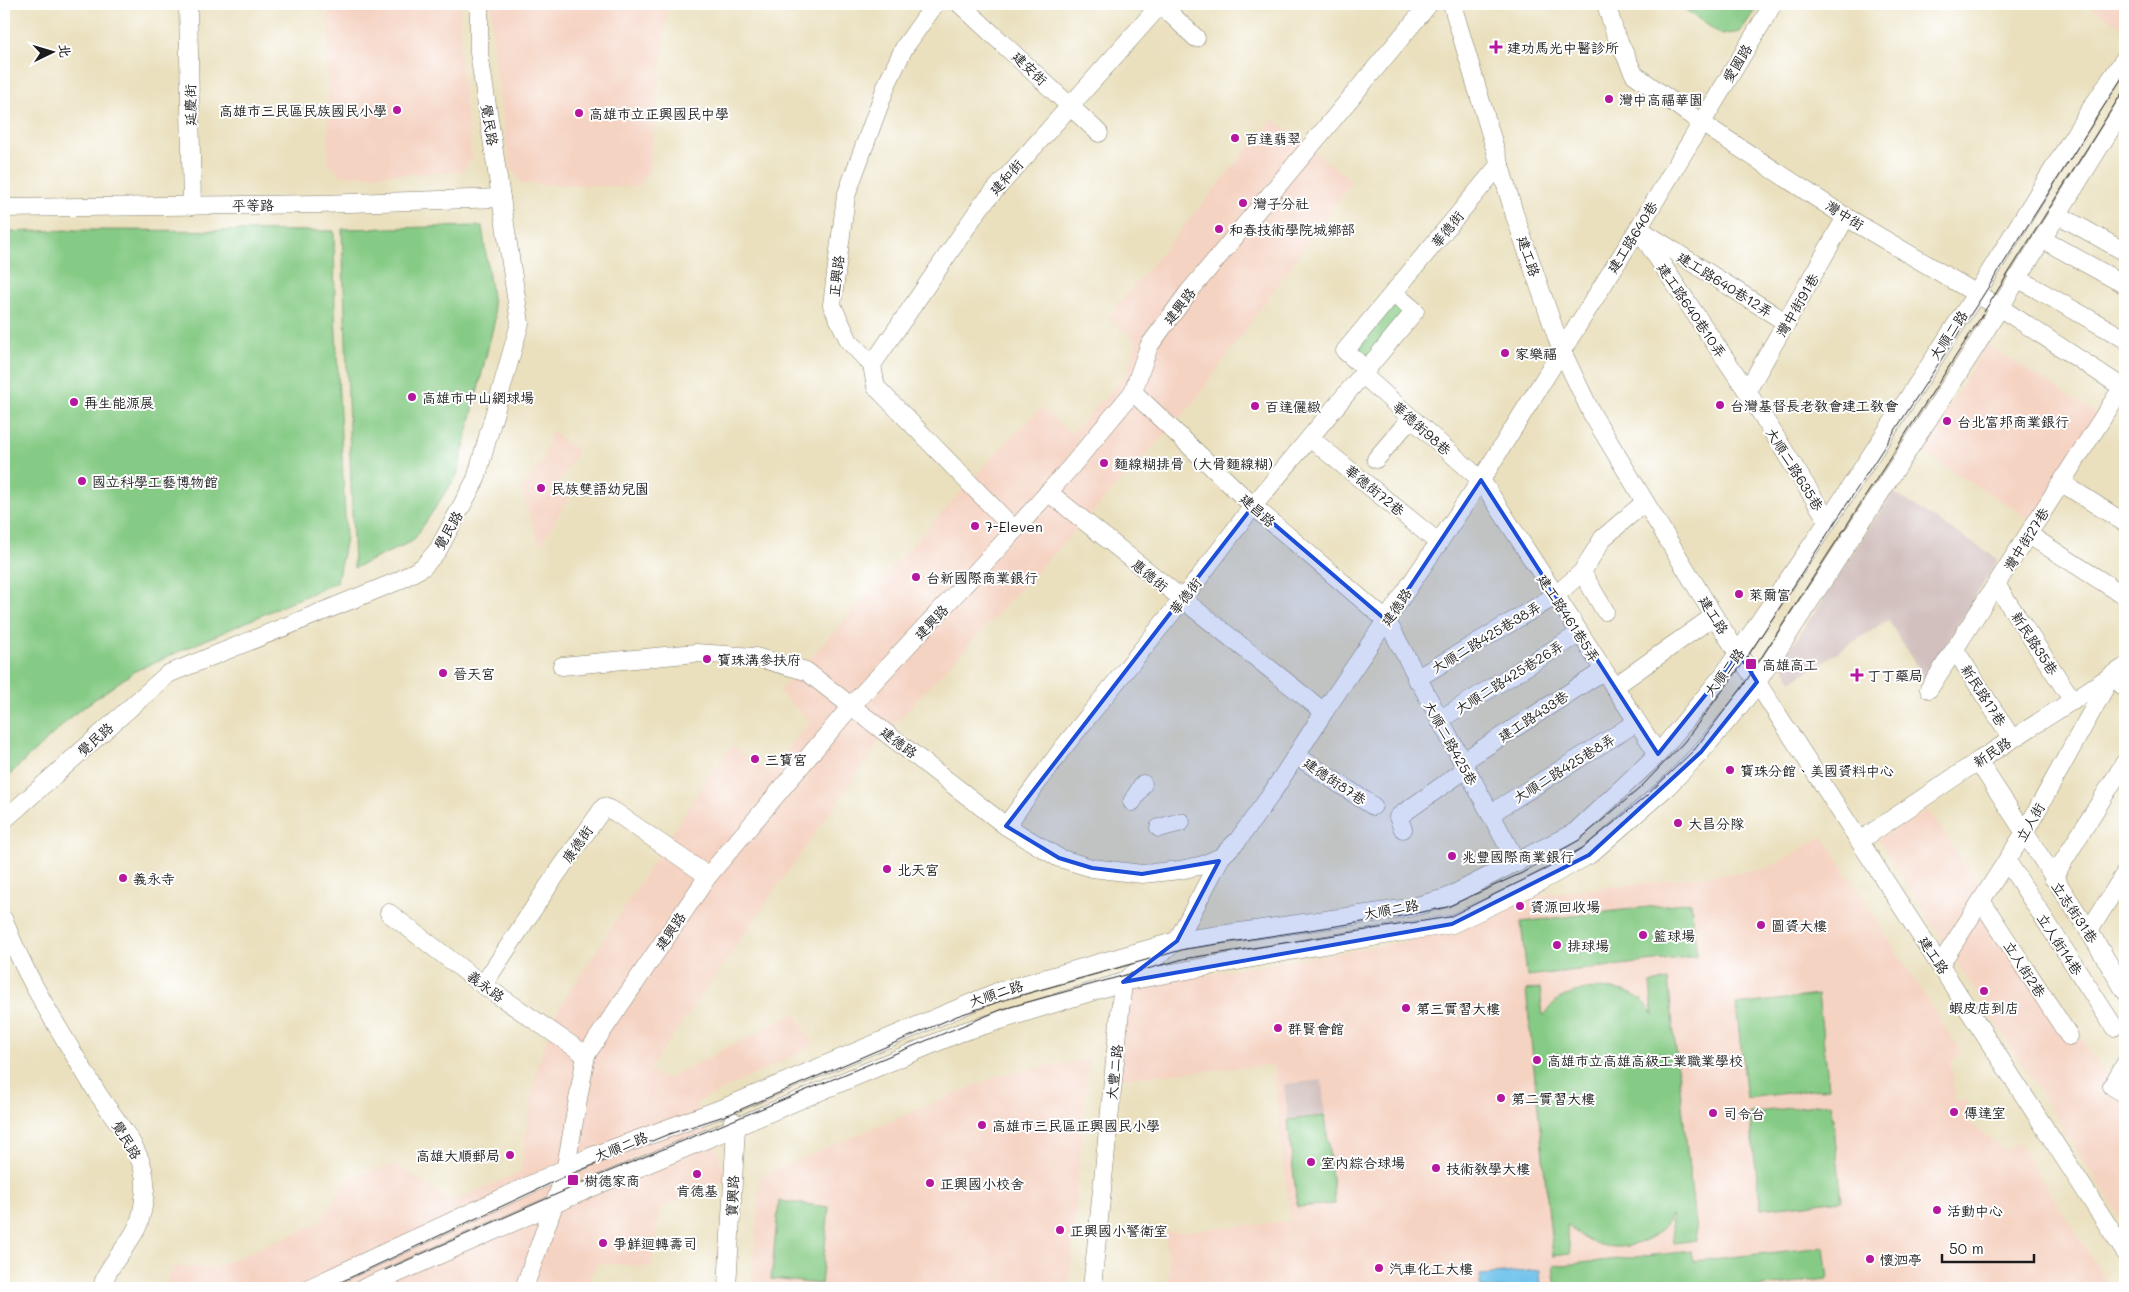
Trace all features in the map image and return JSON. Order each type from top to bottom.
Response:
[{"type":"street","name":"延慶街","points":[[188,4],[192,206]]},
{"type":"street","name":"覺民路","points":[[4,820],[168,674],[398,582],[423,567],[438,550],[476,479],[520,323],[479,52],[479,4]]},
{"type":"street","name":"正興路","points":[[935,4],[904,48],[887,84],[846,196],[832,305],[849,341],[872,366],[876,387],[1015,530]]},
{"type":"street","name":"建安街","points":[[960,4],[1099,133]]},
{"type":"street","name":"建和街","points":[[872,366],[980,206],[1161,4]]},
{"type":"street","points":[[1161,4],[1196,38]]},
{"type":"street","name":"建興路","points":[[524,1288],[556,1203],[566,1168],[586,1055],[708,876],[852,705],[1015,530],[1133,392],[1149,346],[1188,293],[1429,4]]},
{"type":"street","name":"建工路","points":[[1452,4],[1500,164],[1561,349],[1592,414],[1714,616],[1861,840],[2125,1252]]},
{"type":"street","name":"灣中街","points":[[1606,4],[1615,33],[1634,74],[1700,122],[1846,217],[1999,307],[2124,386]]},
{"type":"street","name":"愛國路","points":[[1700,122],[1773,4]]},
{"type":"street","name":"大順二路","points":[[309,1288],[566,1168],[726,1106],[956,1007],[997,992],[1177,941],[1408,908],[1446,898],[1576,832],[1658,754],[1739,653],[1828,521],[1976,294],[2037,193],[2125,58]]},
{"type":"street","name":"大順二路","points":[[364,1288],[556,1203],[960,1033],[1123,982],[1293,950],[1452,924],[1528,888],[1589,854],[1668,786],[1701,752],[1757,682],[1974,349],[2125,106]]},
{"type":"street","name":"建工路640巷","points":[[1561,349],[1638,229],[1700,122]]},
{"type":"street","name":"華德街","points":[[1365,372],[1345,351],[1500,164]]},
{"type":"street","name":"平等路","points":[[4,208],[192,206],[501,198]]},
{"type":"street","points":[[2057,214],[2125,252]]},
{"type":"street","name":"灣中街91巷","points":[[1746,391],[1846,217]]},
{"type":"street","name":"建工路640巷12弄","points":[[1638,229],[1787,322]]},
{"type":"street","name":"建工路640巷10弄","points":[[1638,229],[1746,391]]},
{"type":"street","points":[[2042,239],[2125,286]]},
{"type":"street","points":[[2017,278],[2125,339]]},
{"type":"street","name":"華德街","points":[[1006,826],[1062,749],[1182,600],[1253,506],[1415,312],[1394,293]]},
{"type":"street","name":"建德路","points":[[1177,941],[1221,857],[1238,840],[1297,756],[1324,712],[1481,480],[1561,349]]},
{"type":"street","name":"華德街98巷","points":[[1365,372],[1411,418],[1481,480]]},
{"type":"street","name":"灣中街27巷","points":[[1929,690],[1956,651],[2124,386]]},
{"type":"street","name":"大順二路635巷","points":[[1746,391],[1828,521]]},
{"type":"street","name":"建昌路","points":[[1133,392],[1253,506],[1386,621]]},
{"type":"street","points":[[1376,459],[1411,418]]},
{"type":"street","name":"華德街72巷","points":[[1310,438],[1439,543]]},
{"type":"street","name":"建工路461巷5弄","points":[[1481,480],[1658,754]]},
{"type":"street","points":[[2062,483],[2125,523]]},
{"type":"street","name":"惠德街","points":[[1048,492],[1324,712]]},
{"type":"street","name":"大順二路425巷38弄","points":[[1416,679],[1555,596],[1582,572],[1603,538],[1645,502]]},
{"type":"street","points":[[2029,535],[2125,596]]},
{"type":"street","points":[[1582,572],[1605,611]]},
{"type":"street","name":"新民路35巷","points":[[1997,586],[2073,701]]},
{"type":"street","points":[[1614,688],[1714,616]]},
{"type":"street","name":"大順二路425巷","points":[[1386,621],[1517,863]]},
{"type":"street","name":"大順二路425巷26弄","points":[[1439,720],[1579,634]]},
{"type":"street","name":"新民路17巷","points":[[1956,651],[2012,739]]},
{"type":"street","name":"建德路","points":[[562,666],[670,654],[755,657],[806,672],[852,705],[1006,826],[1059,858],[1092,868],[1142,874],[1203,865],[1221,857]]},
{"type":"street","name":"建工路433巷","points":[[1404,829],[1398,817],[1464,766],[1603,671]]},
{"type":"street","points":[[2119,671],[2125,688]]},
{"type":"street","name":"新民路","points":[[1861,840],[1978,761],[2119,671]]},
{"type":"street","name":"立人街","points":[[1940,965],[2025,832],[2119,671]]},
{"type":"street","name":"大順二路425巷8弄","points":[[1490,814],[1637,722]]},
{"type":"street","name":"建德街87巷","points":[[1297,756],[1373,806]]},
{"type":"street","name":"立志街31巷","points":[[1978,761],[2124,985]]},
{"type":"street","points":[[2053,878],[2125,762]]},
{"type":"street","points":[[1132,802],[1143,784]]},
{"type":"street","name":"康德街","points":[[483,985],[551,882],[604,807],[615,812],[708,876]]},
{"type":"street","points":[[1159,828],[1181,822]]},
{"type":"street","name":"立人街14巷","points":[[2007,861],[2114,1028]]},
{"type":"street","points":[[2089,930],[2125,874]]},
{"type":"street","name":"立人街2巷","points":[[1982,902],[2069,1036]]},
{"type":"street","name":"義永路","points":[[389,913],[483,985],[586,1055]]},
{"type":"street","name":"覺民路","points":[[4,920],[17,956],[94,1088],[141,1162],[146,1187],[142,1213],[136,1231],[104,1279],[102,1288]]},
{"type":"street","points":[[1123,982],[1177,941]]},
{"type":"street","name":"大豐二路","points":[[1092,1288],[1123,982]]},
{"type":"street","points":[[2125,1064],[2112,1086],[2125,1094]]},
{"type":"street","name":"寶興路","points":[[726,1106],[736,1128],[727,1288]]},
{"type":"highlighted area","points":[[1481,480],[1658,754],[1739,653],[1757,682],[1701,752],[1589,855],[1452,924],[1123,982],[1177,941],[1219,861],[1142,874],[1092,868],[1059,858],[1006,826],[1253,506],[1387,621]]},
{"type":"shaded area","name":"高雄市三民區民族國民小學","points":[[328,4],[460,4],[460,61],[472,159],[462,172],[342,176],[328,163]]},
{"type":"shaded area","name":"高雄市立正興國民中學","points":[[491,4],[668,4],[649,169],[639,187],[522,184],[510,167],[494,60]]},
{"type":"shaded area","points":[[2085,4],[2125,4],[2125,29]]},
{"type":"shaded area","points":[[1273,119],[1352,181],[1191,406],[881,739],[649,1070],[666,1079],[795,1013],[814,1045],[696,1103],[729,1180],[660,1208],[652,1267],[597,1263],[585,1288],[164,1288],[174,1266],[212,1268],[321,1222],[347,1178],[395,1164],[451,1202],[520,1172],[536,1070],[556,1013],[706,780],[732,746],[768,773],[810,721],[779,692],[996,453],[1041,408],[1071,434],[1125,376],[1137,342],[1108,317]]},
{"type":"shaded area","points":[[1987,344],[2106,420],[2039,525],[1921,451]]},
{"type":"shaded area","name":"民族雙語幼兒園","points":[[551,431],[578,451],[557,486],[570,495],[540,546],[521,490],[543,461]]},
{"type":"shaded area","points":[[1893,492],[1998,559],[1925,680],[1888,620],[1792,681],[1781,663]]},
{"type":"shaded area","points":[[1928,810],[2125,1104],[2125,1225],[1878,839]]},
{"type":"shaded area","name":"高雄市立高雄高級工業職業學校","points":[[1823,836],[1961,1052],[1951,1063],[1955,1101],[1967,1100],[1969,1122],[2005,1150],[2018,1142],[2111,1288],[1170,1288],[1165,1233],[1290,1221],[1273,1065],[1119,1078],[1129,987],[1403,942],[1456,927],[1512,898],[1766,869]]},
{"type":"shaded area","name":"高雄市三民區正興國民小學","points":[[1088,1060],[1069,1288],[751,1288],[760,1176],[1002,1074]]},
{"type":"shaded area","points":[[1322,1080],[1325,1116],[1288,1120],[1284,1084]]},
{"type":"green space","points":[[1677,4],[1759,4],[1740,32],[1722,35]]},
{"type":"green space","name":"高雄市中山網球場","points":[[482,226],[495,319],[457,475],[413,541],[354,568],[342,229]]},
{"type":"green space","name":"國立科學工藝博物館","points":[[73,230],[334,231],[335,314],[346,538],[337,582],[135,671],[78,711],[15,769],[4,782],[4,232]]},
{"type":"green space","points":[[1392,302],[1407,314],[1366,364],[1351,352]]},
{"type":"green space","name":"籃球場","points":[[1691,902],[1697,956],[1527,976],[1521,922]]},
{"type":"green space","points":[[1668,980],[1697,1240],[1674,1243],[1671,1215],[1659,1232],[1640,1243],[1630,1246],[1619,1247],[1593,1243],[1567,1225],[1570,1254],[1553,1256],[1526,990],[1540,988],[1543,1016],[1554,1003],[1563,997],[1574,992],[1600,988],[1626,992],[1638,997],[1647,1005],[1653,1015],[1650,983]]},
{"type":"green space","points":[[1818,995],[1829,1088],[1747,1098],[1736,1005]]},
{"type":"green space","points":[[1831,1103],[1842,1200],[1761,1209],[1749,1113]]},
{"type":"green space","name":"室內綜合球場","points":[[1325,1116],[1335,1204],[1297,1207],[1288,1120]]},
{"type":"green space","points":[[779,1201],[829,1207],[821,1284],[771,1279]]},
{"type":"green space","points":[[1824,1247],[1828,1279],[1746,1288],[1556,1288],[1553,1266],[1691,1251],[1693,1261]]},
{"type":"water","points":[[1540,1270],[1541,1288],[1481,1288],[1480,1275]]},
{"type":"tram line","points":[[328,1288],[564,1177],[669,1134],[730,1114],[957,1016],[1001,1001],[1185,949],[1402,916],[1447,907],[1522,873],[1579,840],[1640,788],[1684,742],[1744,662],[1982,297],[2125,73]]},
{"type":"tram line","points":[[385,1270],[598,1176],[1003,1009],[1183,959],[1449,917],[1548,868],[1584,847],[1644,798],[1695,749],[1741,689],[1972,331],[2125,88]]},
{"type":"place","name":"建功馬光中醫診所","points":[[1496,47]]},
{"type":"place","name":"灣中高福華園","points":[[1609,99]]},
{"type":"place","name":"高雄市三民區民族國民小學","points":[[397,110]]},
{"type":"place","name":"高雄市立正興國民中學","points":[[579,113]]},
{"type":"place","name":"百達翡翠","points":[[1235,138]]},
{"type":"place","name":"灣子分社","points":[[1243,203]]},
{"type":"place","name":"和春技術學院城鄉部","points":[[1219,229]]},
{"type":"place","name":"家樂福","points":[[1505,353]]},
{"type":"place","name":"高雄市中山網球場","points":[[412,397]]},
{"type":"place","name":"再生能源展","points":[[74,402]]},
{"type":"place","name":"台灣基督長老教會建工教會","points":[[1720,405]]},
{"type":"place","name":"百達儷緻","points":[[1255,406]]},
{"type":"place","name":"台北富邦商業銀行","points":[[1947,421]]},
{"type":"place","name":"麵線糊排骨（大骨麵線糊）","points":[[1104,463]]},
{"type":"place","name":"國立科學工藝博物館","points":[[82,481]]},
{"type":"place","name":"民族雙語幼兒園","points":[[541,488]]},
{"type":"place","name":"7-Eleven","points":[[975,526]]},
{"type":"place","name":"台新國際商業銀行","points":[[916,577]]},
{"type":"place","name":"萊爾富","points":[[1739,594]]},
{"type":"place","name":"寶珠溝參扶府","points":[[707,659]]},
{"type":"place","name":"高雄高工","points":[[1751,664]]},
{"type":"place","name":"晉天宮","points":[[443,673]]},
{"type":"place","name":"丁丁藥局","points":[[1857,675]]},
{"type":"place","name":"三寶宮","points":[[755,759]]},
{"type":"place","name":"寶珠分館、美國資料中心","points":[[1730,770]]},
{"type":"place","name":"大昌分隊","points":[[1678,823]]},
{"type":"place","name":"兆豐國際商業銀行","points":[[1452,856]]},
{"type":"place","name":"北天宮","points":[[887,869]]},
{"type":"place","name":"義永寺","points":[[123,878]]},
{"type":"place","name":"資源回收場","points":[[1520,906]]},
{"type":"place","name":"圖資大樓","points":[[1761,925]]},
{"type":"place","name":"籃球場","points":[[1643,935]]},
{"type":"place","name":"排球場","points":[[1557,945]]},
{"type":"place","name":"蝦皮店到店","points":[[1984,991]]},
{"type":"place","name":"第三實習大樓","points":[[1406,1008]]},
{"type":"place","name":"群賢會館","points":[[1278,1028]]},
{"type":"place","name":"高雄市立高雄高級工業職業學校","points":[[1537,1060]]},
{"type":"place","name":"第二實習大樓","points":[[1501,1098]]},
{"type":"place","name":"傳達室","points":[[1954,1112]]},
{"type":"place","name":"司令台","points":[[1713,1113]]},
{"type":"place","name":"高雄市三民區正興國民小學","points":[[982,1125]]},
{"type":"place","name":"高雄大順郵局","points":[[510,1155]]},
{"type":"place","name":"室內綜合球場","points":[[1311,1162]]},
{"type":"place","name":"技術教學大樓","points":[[1436,1168]]},
{"type":"place","name":"肯德基","points":[[697,1174]]},
{"type":"place","name":"樹德家商","points":[[573,1180]]},
{"type":"place","name":"正興國小校舍","points":[[930,1183]]},
{"type":"place","name":"活動中心","points":[[1937,1210]]},
{"type":"place","name":"正興國小警衛室","points":[[1060,1230]]},
{"type":"place","name":"爭鮮迴轉壽司","points":[[603,1243]]},
{"type":"place","name":"懷泗亭","points":[[1870,1259]]},
{"type":"place","name":"汽車化工大樓","points":[[1379,1268]]}]
